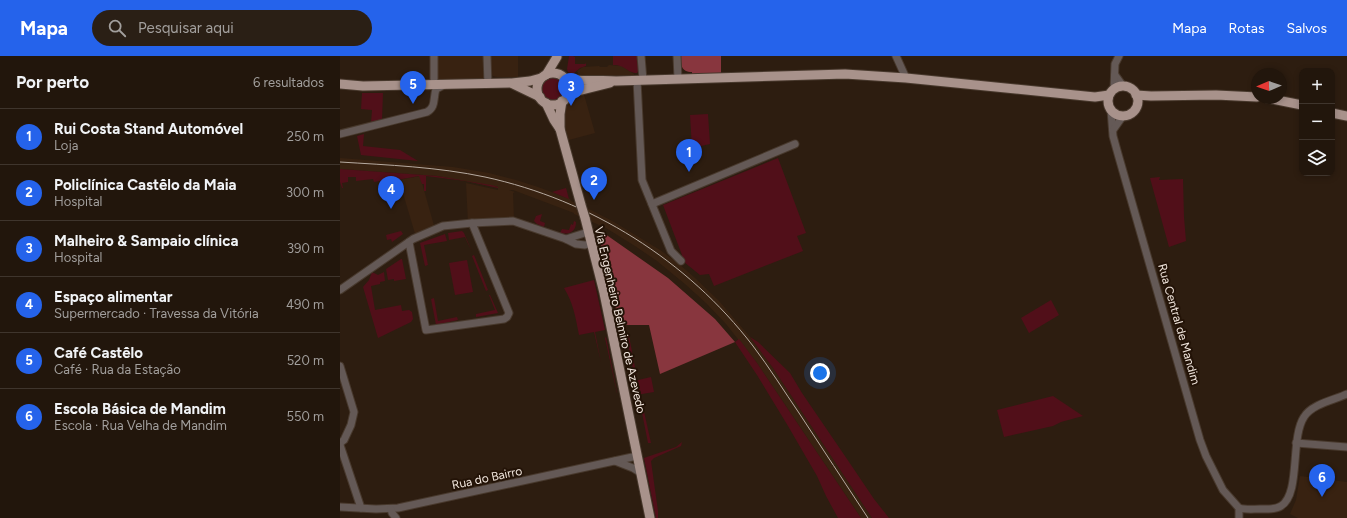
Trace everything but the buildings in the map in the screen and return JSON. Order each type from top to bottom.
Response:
[{"type":"main road","points":[[543,100],[538,92],[538,86],[557,56]]},
{"type":"main road","points":[[557,56],[564,77],[569,86],[565,99]]},
{"type":"main road","points":[[340,84],[363,86],[512,83],[530,81],[554,73],[574,80],[616,81],[845,74],[906,78],[1095,97],[1123,86],[1131,88],[1138,100],[1132,113],[1123,116],[1114,113],[1110,108],[1095,97]]},
{"type":"main road","points":[[512,83],[543,100],[554,104],[578,91],[616,81]]},
{"type":"main road","points":[[1110,108],[1111,92]]},
{"type":"main road","points":[[1136,95],[1251,97]]},
{"type":"main road","points":[[1137,105],[1152,96]]},
{"type":"main road","name":"Via Engenheiro Belmiro de Azevedo","points":[[565,99],[560,114],[560,129],[592,243],[650,518]]},
{"type":"main road","name":"Via Engenheiro Belmiro de Azevedo","points":[[543,100],[560,129]]},
{"type":"main road","points":[[1287,102],[1299,104]]},
{"type":"main road","points":[[1335,114],[1347,116]]},
{"type":"street","points":[[340,134],[427,112],[431,109],[434,104],[436,89],[439,85],[434,56]]},
{"type":"street","points":[[487,56],[488,84]]},
{"type":"street","points":[[642,56],[640,80],[642,180],[671,251],[681,262]]},
{"type":"street","points":[[677,56],[678,79]]},
{"type":"street","points":[[896,56],[906,78]]},
{"type":"street","points":[[1111,92],[1115,75],[1115,64],[1119,56]]},
{"type":"street","points":[[1115,75],[1123,86]]},
{"type":"street","name":"Rua Central de Mandim","points":[[1110,108],[1113,136],[1200,440],[1206,456],[1223,490],[1239,508]]},
{"type":"street","points":[[1113,130],[1123,116]]},
{"type":"street","points":[[652,204],[795,144]]},
{"type":"street","points":[[340,290],[409,242],[443,226],[513,221],[566,239],[572,243],[581,245],[592,243]]},
{"type":"street","points":[[409,242],[426,330],[506,318],[509,313],[472,223]]},
{"type":"street","points":[[566,239],[588,232]]},
{"type":"street","points":[[340,366],[354,412],[351,425],[344,440],[340,444],[361,508]]},
{"type":"street","points":[[1239,518],[1239,508],[1276,509],[1282,506],[1289,498],[1292,490],[1296,443],[1300,425],[1304,416],[1312,409],[1347,394]]},
{"type":"street","points":[[1296,443],[1347,447]]},
{"type":"street","name":"Rua do Bairro","points":[[340,507],[391,509],[420,504],[637,456]]},
{"type":"street","points":[[615,461],[633,468],[640,473]]},
{"type":"street","points":[[391,509],[392,514],[396,518]]},
{"type":"shaded area","points":[[435,56],[486,56],[487,83],[435,84]]},
{"type":"shaded area","points":[[489,56],[518,56],[518,77],[493,76],[491,73]]},
{"type":"shaded area","points":[[569,56],[575,57],[575,64],[586,63],[586,66],[580,68],[573,74],[568,72]]},
{"type":"shaded area","points":[[613,56],[639,56],[639,70],[637,73],[634,73],[621,66],[613,65]]},
{"type":"shaded area","points":[[681,56],[721,56],[721,73],[692,74],[692,72],[686,71],[682,67]]},
{"type":"shaded area","points":[[609,65],[622,66],[634,75],[575,77],[578,73],[577,71],[583,67],[607,67]]},
{"type":"shaded area","points":[[553,76],[561,80],[565,88],[561,96],[553,100],[545,96],[541,88],[545,80]]},
{"type":"shaded area","points":[[583,91],[595,133],[565,141],[563,102]]},
{"type":"shaded area","points":[[362,93],[383,93],[382,120],[371,123],[372,110],[361,109]]},
{"type":"shaded area","points":[[708,114],[710,144],[692,148],[690,115]]},
{"type":"shaded area","points":[[364,134],[363,146],[400,150],[418,161],[361,155],[357,136]]},
{"type":"shaded area","points":[[340,158],[453,167],[489,173],[516,180],[570,199],[571,201],[614,222],[660,250],[679,264],[719,301],[750,337],[773,368],[872,518],[861,518],[757,363],[726,324],[685,284],[657,261],[635,246],[606,228],[574,213],[513,190],[509,190],[515,192],[513,193],[514,221],[468,223],[466,183],[498,190],[498,187],[437,176],[340,169]]},
{"type":"shaded area","points":[[778,158],[806,233],[797,236],[803,251],[714,286],[709,274],[700,275],[681,261],[682,255],[663,205]]},
{"type":"shaded area","points":[[340,169],[437,176],[491,185],[498,188],[466,181],[426,176],[426,191],[424,191],[424,184],[422,184],[419,176],[386,182],[386,180],[374,182],[373,179],[356,181],[356,177],[348,177],[348,182],[342,183],[342,188],[340,182]]},
{"type":"shaded area","points":[[420,176],[435,229],[416,237],[399,180]]},
{"type":"shaded area","points":[[1160,177],[1159,180],[1183,179],[1186,241],[1169,247],[1150,178]]},
{"type":"shaded area","points":[[566,188],[569,199],[552,192]]},
{"type":"shaded area","points":[[542,214],[540,221],[545,223],[544,227],[534,221],[536,216]]},
{"type":"shaded area","points":[[574,221],[576,222],[576,225],[571,232],[566,234],[560,233],[562,229],[569,230]]},
{"type":"shaded area","points":[[598,229],[668,278],[715,319],[735,342],[660,374],[649,325],[619,325]]},
{"type":"shaded area","points":[[401,231],[403,234],[392,242],[391,239],[387,240],[386,235]]},
{"type":"shaded area","points":[[462,231],[464,233],[472,252],[465,237],[449,240],[448,233]]},
{"type":"shaded area","points":[[445,234],[447,241],[424,245],[428,265],[425,266],[420,243]]},
{"type":"shaded area","points":[[474,255],[488,290],[486,291],[472,256]]},
{"type":"shaded area","points":[[401,259],[406,279],[394,281],[394,279],[388,280],[386,269]]},
{"type":"shaded area","points":[[467,260],[473,292],[455,295],[449,263]]},
{"type":"shaded area","points":[[372,272],[378,275],[384,272],[385,281],[371,286],[375,310],[401,305],[402,311],[409,310],[412,312],[413,319],[411,322],[378,338],[363,287],[369,280]]},
{"type":"shaded area","points":[[594,280],[605,330],[595,332],[601,362],[594,332],[579,335],[572,305],[564,288]]},
{"type":"shaded area","points":[[489,295],[498,313],[476,317],[476,314],[495,310]]},
{"type":"shaded area","points":[[434,298],[438,321],[457,317],[458,320],[436,325],[431,299]]},
{"type":"shaded area","points":[[1051,300],[1059,315],[1029,333],[1021,318]]},
{"type":"shaded area","points":[[626,336],[629,336],[637,378],[635,378]]},
{"type":"shaded area","points":[[606,337],[617,392],[617,393],[605,338]]},
{"type":"shaded area","points":[[750,337],[758,342],[790,373],[874,499],[889,518],[872,518],[773,368]]},
{"type":"shaded area","points":[[739,339],[757,363],[861,518],[838,518],[817,476],[788,426],[735,342]]},
{"type":"shaded area","points":[[651,377],[654,392],[636,395],[634,381]]},
{"type":"shaded area","points":[[1053,396],[1083,416],[1061,422],[1053,426],[1004,437],[997,410]]},
{"type":"shaded area","points":[[639,398],[641,398],[651,443],[648,443]]},
{"type":"shaded area","points":[[682,442],[681,446],[654,458],[651,461],[658,511],[658,518],[656,518],[644,458],[676,447]]},
{"type":"shaded area","points":[[1300,476],[1347,482],[1347,518],[1298,518],[1290,514],[1296,500]]},
{"type":"tram line","points":[[340,162],[395,165],[431,169],[485,177],[524,187],[562,201],[599,218],[634,238],[667,261],[698,287],[727,315],[753,346],[868,518]]},
{"type":"place","name":"Café Castêlo","points":[[413,104]]},
{"type":"place","name":"Malheiro & Sampaio clínica","points":[[571,106]]},
{"type":"place","name":"Rui Costa Stand Automóvel","points":[[689,172]]},
{"type":"place","name":"Policlínica Castêlo da Maia","points":[[594,200]]},
{"type":"place","name":"Espaço alimentar","points":[[391,209]]},
{"type":"place","name":"Escola Básica de Mandim","points":[[1322,497]]}]
